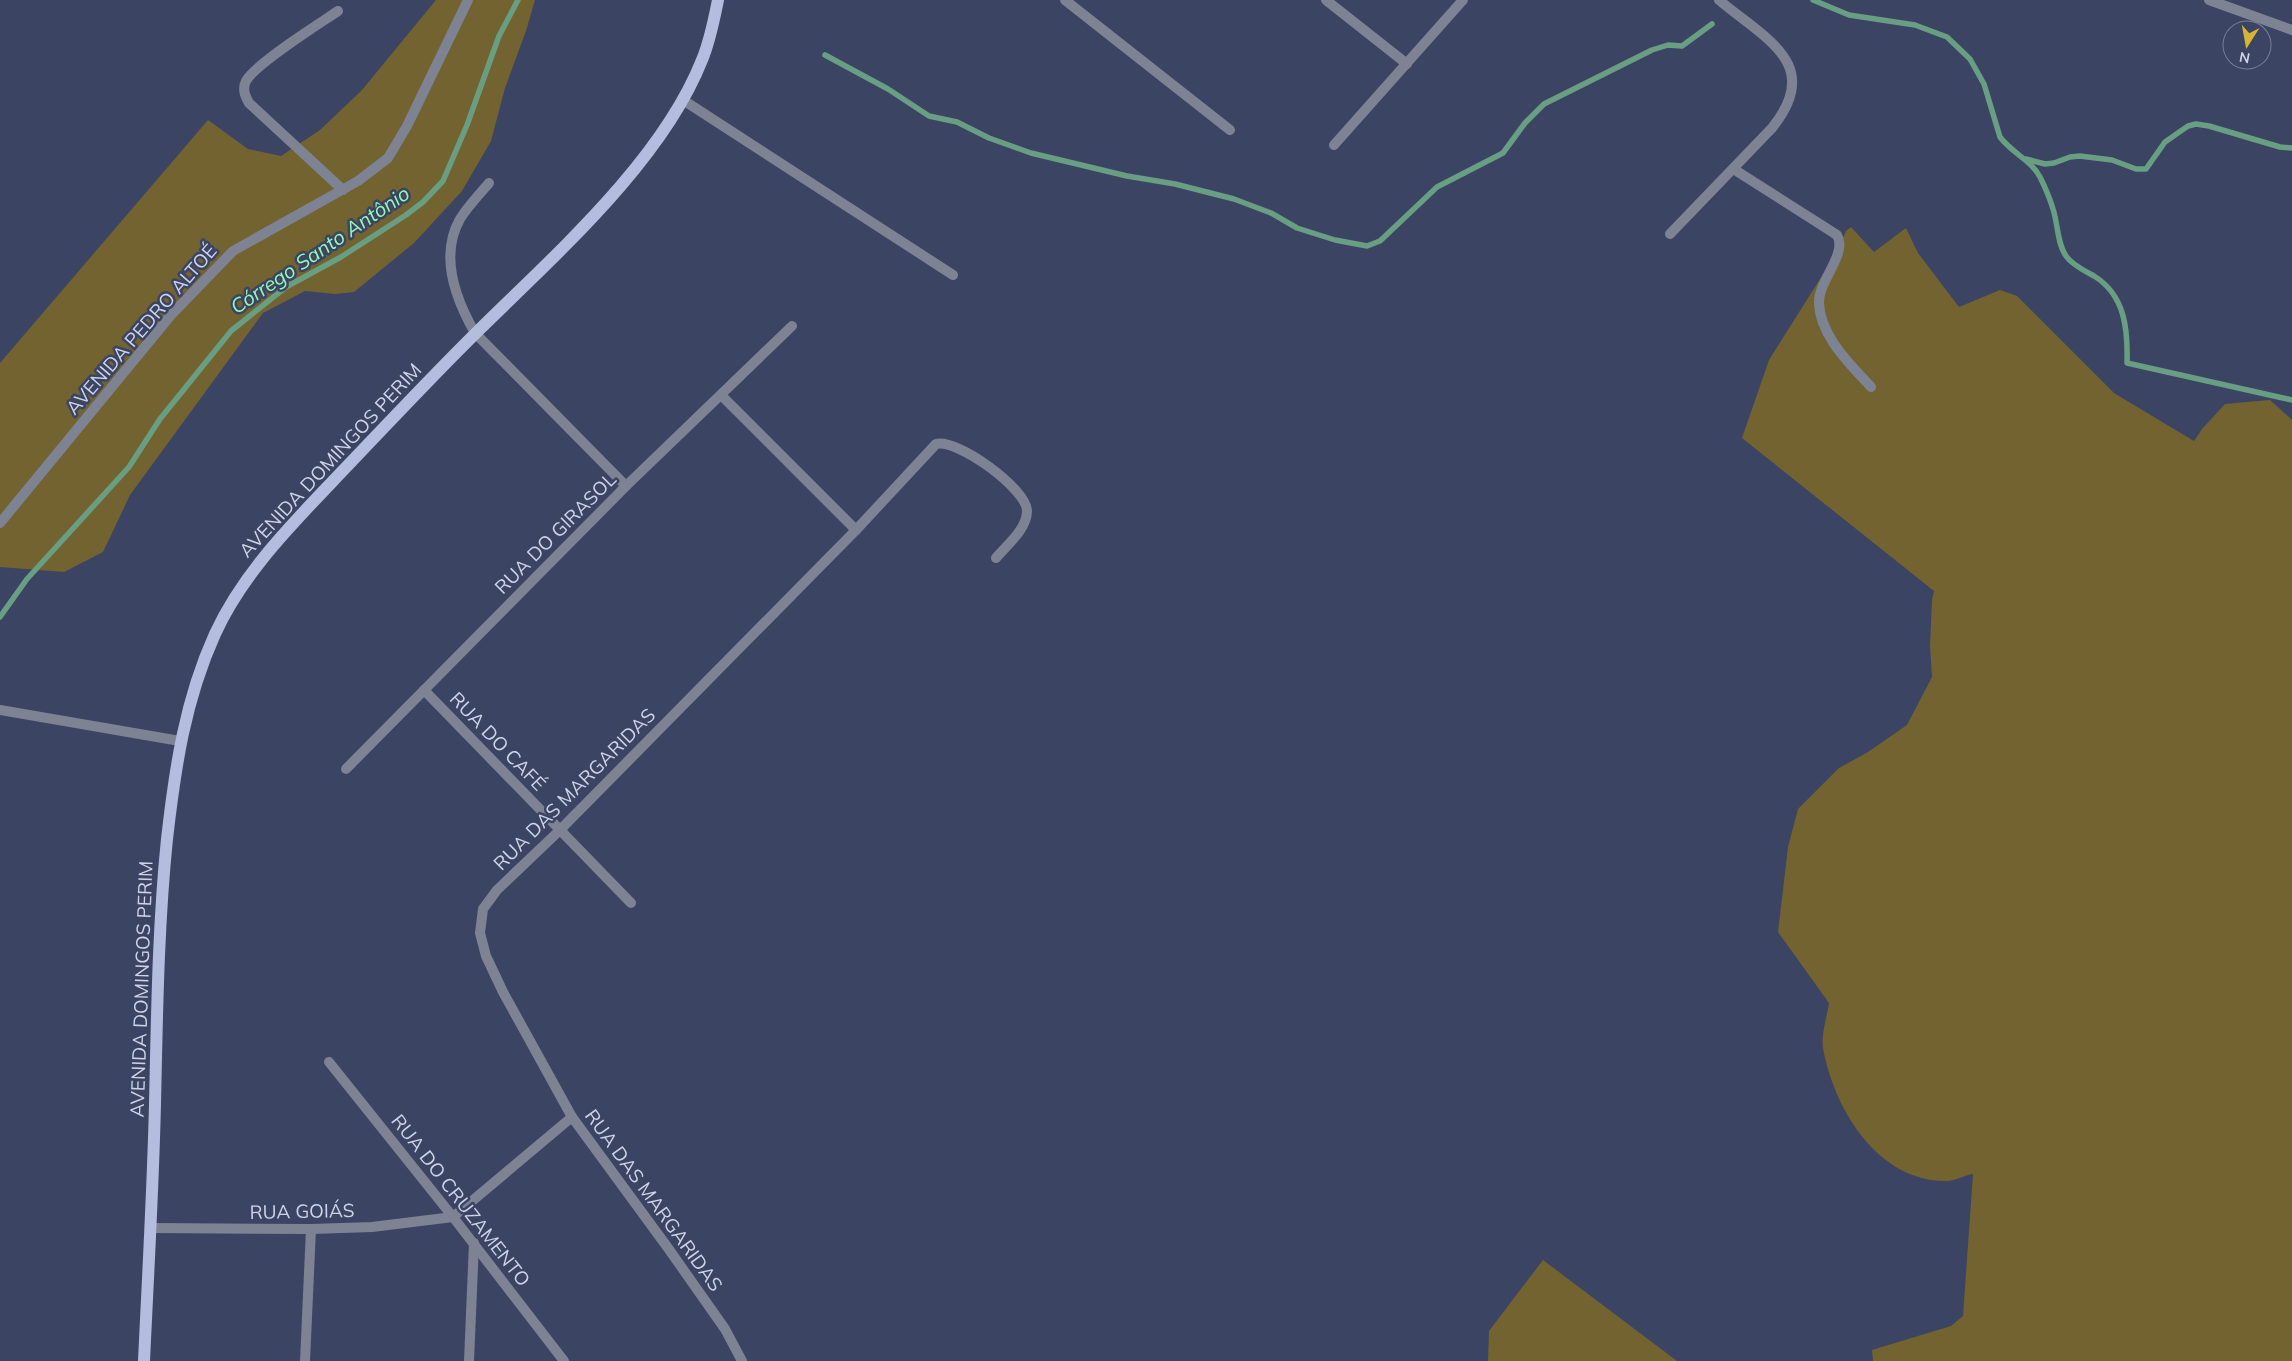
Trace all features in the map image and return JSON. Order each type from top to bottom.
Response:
[{"type":"main road","name":"AVENIDA DOMINGOS PERIM","points":[[144,1361],[160,917],[180,741],[194,689],[215,633],[246,579],[307,509],[475,333],[577,234],[650,149],[683,100],[708,44],[718,0]]},
{"type":"street","name":"AVENIDA PEDRO ALTOÉ","points":[[0,523],[171,315],[233,251],[343,190],[373,171],[388,158],[398,143],[468,0]]},
{"type":"street","points":[[1065,0],[1230,130]]},
{"type":"street","points":[[1326,0],[1407,64]]},
{"type":"street","points":[[1334,146],[1464,0]]},
{"type":"street","points":[[1670,234],[1735,170],[1772,128],[1790,102],[1794,78],[1784,56],[1718,0]]},
{"type":"street","points":[[2209,0],[2292,30]]},
{"type":"street","points":[[338,10],[255,69],[245,83],[244,90],[249,103],[343,190]]},
{"type":"street","points":[[683,100],[953,275]]},
{"type":"street","points":[[1735,170],[1837,235],[1840,239],[1839,250],[1820,293],[1818,302],[1820,315],[1828,334],[1840,352],[1870,387]]},
{"type":"street","points":[[489,183],[461,218],[454,232],[450,253],[458,298],[475,333],[626,486]]},
{"type":"street","name":"RUA DO GIRASOL","points":[[346,768],[626,486],[792,326]]},
{"type":"street","points":[[721,395],[856,530]]},
{"type":"street","name":"RUA DAS MARGARIDAS","points":[[742,1361],[725,1330],[673,1255],[572,1117],[503,992],[486,956],[480,933],[483,909],[496,890],[560,830],[856,530],[936,444],[950,444],[971,455],[1009,484],[1025,502],[1027,511],[1023,526],[996,558]]},
{"type":"street","name":"RUA DO CAFÉ","points":[[424,690],[631,903]]},
{"type":"street","points":[[0,710],[180,741]]},
{"type":"street","name":"RUA DO CRUZAMENTO","points":[[329,1062],[474,1243],[564,1361]]},
{"type":"street","points":[[453,1217],[572,1117]]},
{"type":"street","name":"RUA GOIÁS","points":[[150,1228],[311,1229],[398,1225],[453,1217]]},
{"type":"street","points":[[305,1361],[311,1229]]},
{"type":"street","points":[[469,1361],[474,1243]]},
{"type":"shaded area","points":[[436,0],[535,0],[505,88],[491,141],[462,191],[414,243],[354,292],[335,294],[305,291],[263,313],[130,495],[103,552],[64,572],[0,567],[0,363],[208,120],[248,149],[281,156],[320,130],[362,90]]},
{"type":"shaded area","points":[[1851,227],[1874,252],[1906,228],[1918,253],[1959,307],[2000,290],[2017,296],[2114,393],[2194,441],[2202,429],[2225,404],[2270,400],[2292,420],[2292,1361],[1873,1361],[1872,1350],[1951,1326],[1963,1316],[1973,1174],[1947,1181],[1922,1178],[1900,1169],[1880,1155],[1863,1138],[1837,1095],[1823,1048],[1823,1031],[1829,1003],[1778,932],[1788,847],[1798,809],[1839,768],[1868,752],[1907,725],[1932,677],[1930,646],[1934,591],[1742,438],[1769,360],[1837,252],[1846,231]]},
{"type":"shaded area","points":[[1543,1260],[1677,1361],[1488,1361],[1489,1331]]},
{"type":"waterway","name":"Córrego Santo Antônio","points":[[0,617],[27,579],[129,467],[160,419],[231,331],[286,287],[341,257],[406,215],[423,202],[443,181],[467,125],[499,36],[518,0]]},
{"type":"waterway","points":[[1813,0],[1849,15],[1915,25],[1947,37],[1970,59],[1984,84],[2000,137],[2032,166],[2042,181],[2052,205],[2059,239],[2066,256],[2075,265],[2104,284],[2118,303],[2123,314],[2127,338],[2127,363],[2292,400]]},
{"type":"waterway","points":[[825,55],[888,89],[929,116],[957,122],[989,138],[1031,153],[1127,176],[1175,184],[1234,199],[1271,213],[1297,228],[1335,240],[1367,246],[1380,241],[1437,187],[1503,153],[1525,123],[1544,104],[1652,50],[1668,45],[1682,46],[1712,24]]},
{"type":"waterway","points":[[2026,159],[2045,164],[2080,156],[2112,160],[2136,169],[2146,169],[2165,142],[2188,126],[2196,124],[2209,126],[2280,147],[2292,148]]}]
